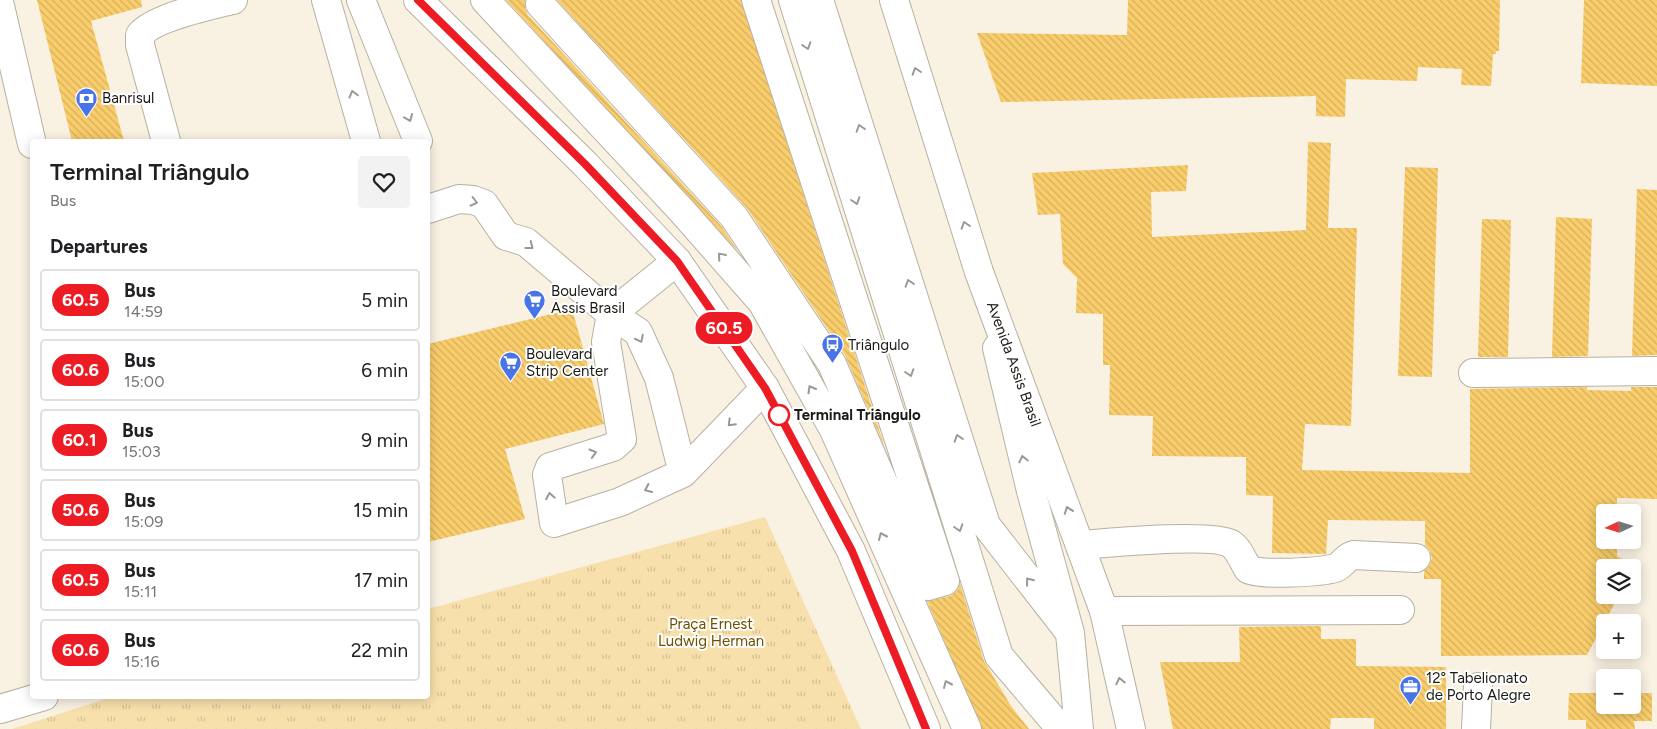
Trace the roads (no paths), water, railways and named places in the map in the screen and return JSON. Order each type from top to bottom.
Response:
[{"type":"main road","points":[[165,139],[139,40],[143,32],[192,4],[232,0]]},
{"type":"main road","points":[[326,0],[365,139]]},
{"type":"main road","points":[[361,0],[417,139]]},
{"type":"main road","points":[[418,0],[585,164],[677,261],[765,388],[852,551],[926,729]]},
{"type":"main road","points":[[485,0],[682,212],[762,302],[834,430],[967,729]]},
{"type":"main road","points":[[540,4],[734,217],[832,364],[928,586],[945,581],[756,0]]},
{"type":"main road","points":[[792,0],[999,656],[1061,729]]},
{"type":"main road","points":[[819,0],[986,525],[1070,634]]},
{"type":"main road","name":"Avenida Assis Brasil","points":[[894,0],[979,272],[1104,611],[1131,729]]},
{"type":"main road","points":[[0,6],[31,139]]},
{"type":"main road","points":[[430,208],[459,200],[473,200],[484,204],[506,236],[526,242],[611,314],[638,332],[659,378],[683,473]]},
{"type":"main road","points":[[677,261],[611,314],[606,342],[622,439],[613,447],[555,465],[548,470],[547,480],[554,523],[620,502],[683,473],[765,388]]},
{"type":"main road","points":[[979,272],[1031,491],[1070,634],[1079,729]]},
{"type":"main road","points":[[1473,373],[1657,371]]},
{"type":"main road","points":[[1081,545],[1147,539],[1224,541],[1236,549],[1248,569],[1256,572],[1296,573],[1331,569],[1337,567],[1348,556],[1354,554],[1416,558]]},
{"type":"main road","points":[[1104,611],[1400,610]]},
{"type":"main road","points":[[1476,729],[1478,687]]},
{"type":"main road","points":[[0,709],[34,699]]},
{"type":"place","name":"Banrisul","points":[[86,117]]},
{"type":"place","name":"Boulevard Assis Brasil","points":[[535,319]]},
{"type":"place","name":"Triângulo","points":[[832,364]]},
{"type":"place","name":"Boulevard Strip Center","points":[[510,382]]},
{"type":"place","name":"Terminal Triângulo","points":[[779,415]]},
{"type":"place","name":"12° Tabelionato de Porto Alegre","points":[[1410,706]]},
{"type":"park label","name":"Praça Ernest Ludwig Herman","points":[[711,632]]}]
